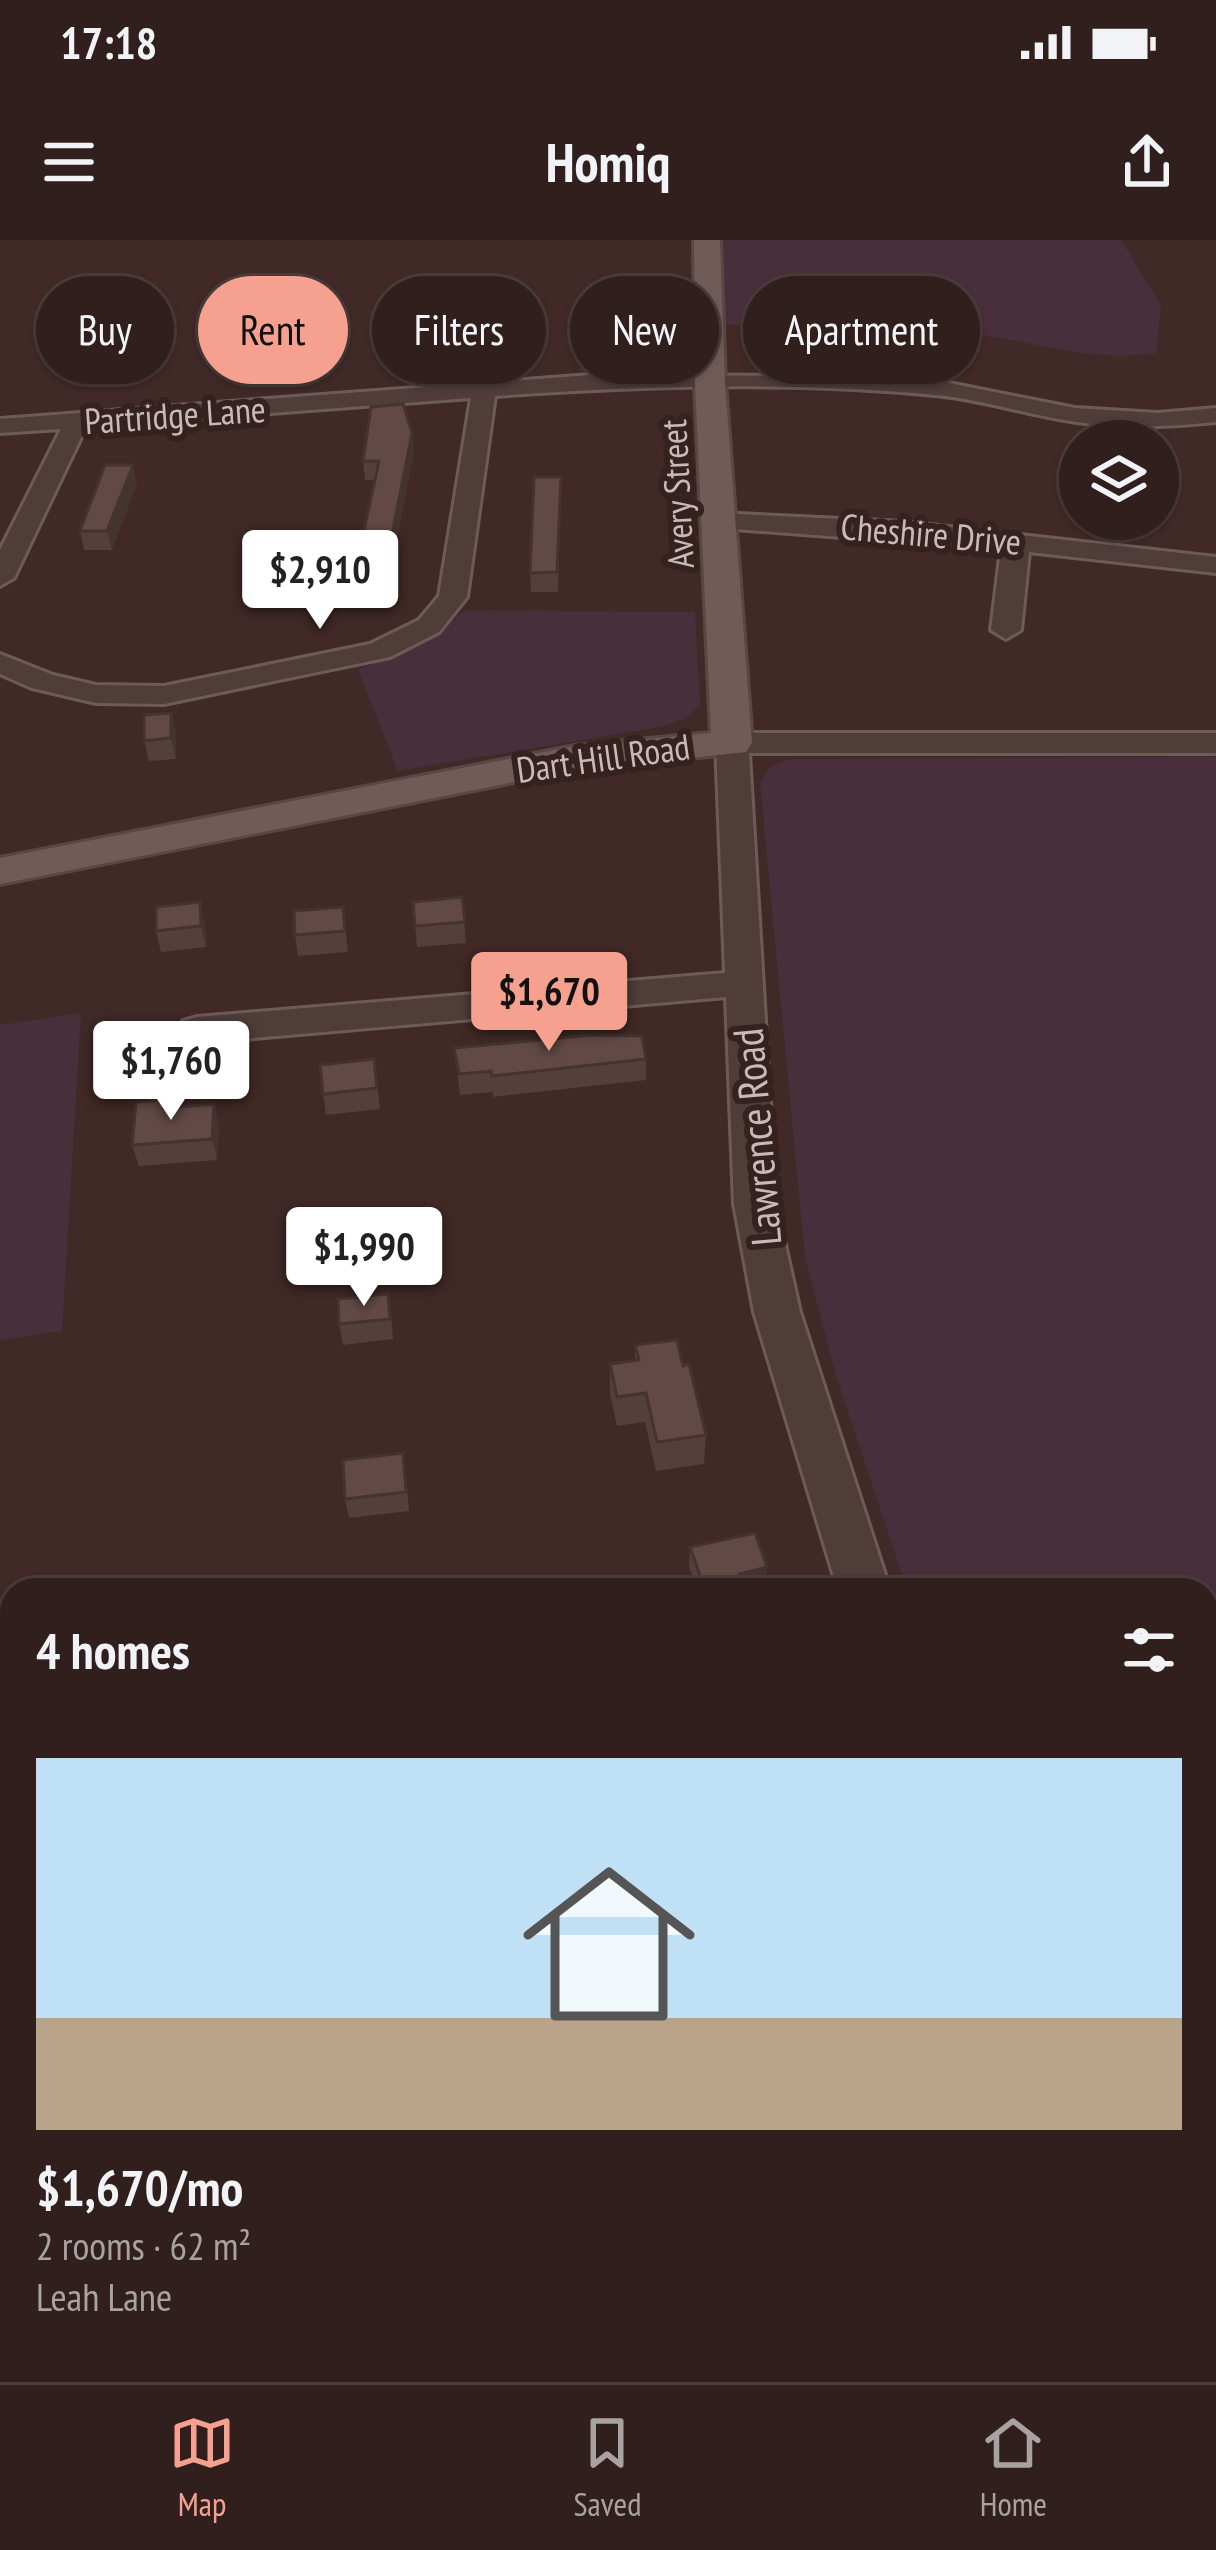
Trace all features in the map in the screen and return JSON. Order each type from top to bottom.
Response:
[{"type":"main road","name":"Avery Street","points":[[706,240],[707,276]]},
{"type":"main road","name":"Avery Street","points":[[710,384],[732,743]]},
{"type":"main road","name":"Dart Hill Road","points":[[0,871],[575,758],[732,743]]},
{"type":"street","name":"Partridge Lane","points":[[0,426],[356,403],[570,382]]},
{"type":"street","name":"Partridge Lane","points":[[719,383],[863,383],[939,388],[1075,415],[1158,420],[1216,415]]},
{"type":"street","points":[[0,663],[43,682],[96,694],[164,694],[379,651],[429,626],[453,597],[484,388]]},
{"type":"street","points":[[0,578],[77,421]]},
{"type":"street","name":"Cheshire Drive","points":[[717,521],[905,530],[1216,565]]},
{"type":"street","points":[[1006,630],[1016,542]]},
{"type":"street","name":"Dart Hill Road","points":[[732,743],[1216,743]]},
{"type":"street","name":"Lawrence Road","points":[[732,743],[759,1226],[777,1312],[861,1578]]},
{"type":"street","points":[[196,1030],[668,987],[746,985]]},
{"type":"shaded area","points":[[718,240],[1121,240],[1161,306],[1156,353],[1109,355],[980,335],[980,276],[743,276],[743,325],[723,325]]},
{"type":"shaded area","points":[[465,610],[695,612],[700,705],[685,719],[660,727],[398,771],[358,670],[435,637]]},
{"type":"shaded area","points":[[1216,757],[1216,1578],[903,1578],[836,1375],[805,1258],[760,783],[771,766],[791,759]]},
{"type":"shaded area","points":[[81,1013],[62,1331],[0,1340],[0,1025]]},
{"type":"building","points":[[403,404],[412,433],[390,545],[361,545],[379,461],[363,461],[371,407]]},
{"type":"building","points":[[105,465],[133,465],[107,531],[80,531]]},
{"type":"building","points":[[534,477],[561,477],[557,572],[530,573]]},
{"type":"building","points":[[171,713],[171,738],[144,741],[144,715]]},
{"type":"building","points":[[462,897],[465,922],[415,926],[413,902]]},
{"type":"building","points":[[200,902],[201,926],[156,931],[156,907]]},
{"type":"building","points":[[343,907],[345,931],[295,935],[294,911]]},
{"type":"building","points":[[592,1035],[642,1036],[646,1059],[492,1076],[491,1071],[459,1074],[454,1048]]},
{"type":"building","points":[[374,1059],[377,1088],[323,1094],[320,1065]]},
{"type":"building","points":[[165,1099],[164,1108],[214,1104],[212,1139],[132,1145],[136,1102]]},
{"type":"building","points":[[388,1294],[390,1319],[339,1324],[338,1299]]},
{"type":"building","points":[[677,1340],[683,1366],[689,1364],[706,1435],[657,1442],[646,1393],[617,1397],[610,1364],[639,1360],[635,1345]]},
{"type":"building","points":[[403,1453],[406,1492],[345,1499],[343,1460]]},
{"type":"building","points":[[755,1533],[767,1567],[739,1574],[740,1578],[701,1578],[690,1547]]}]
